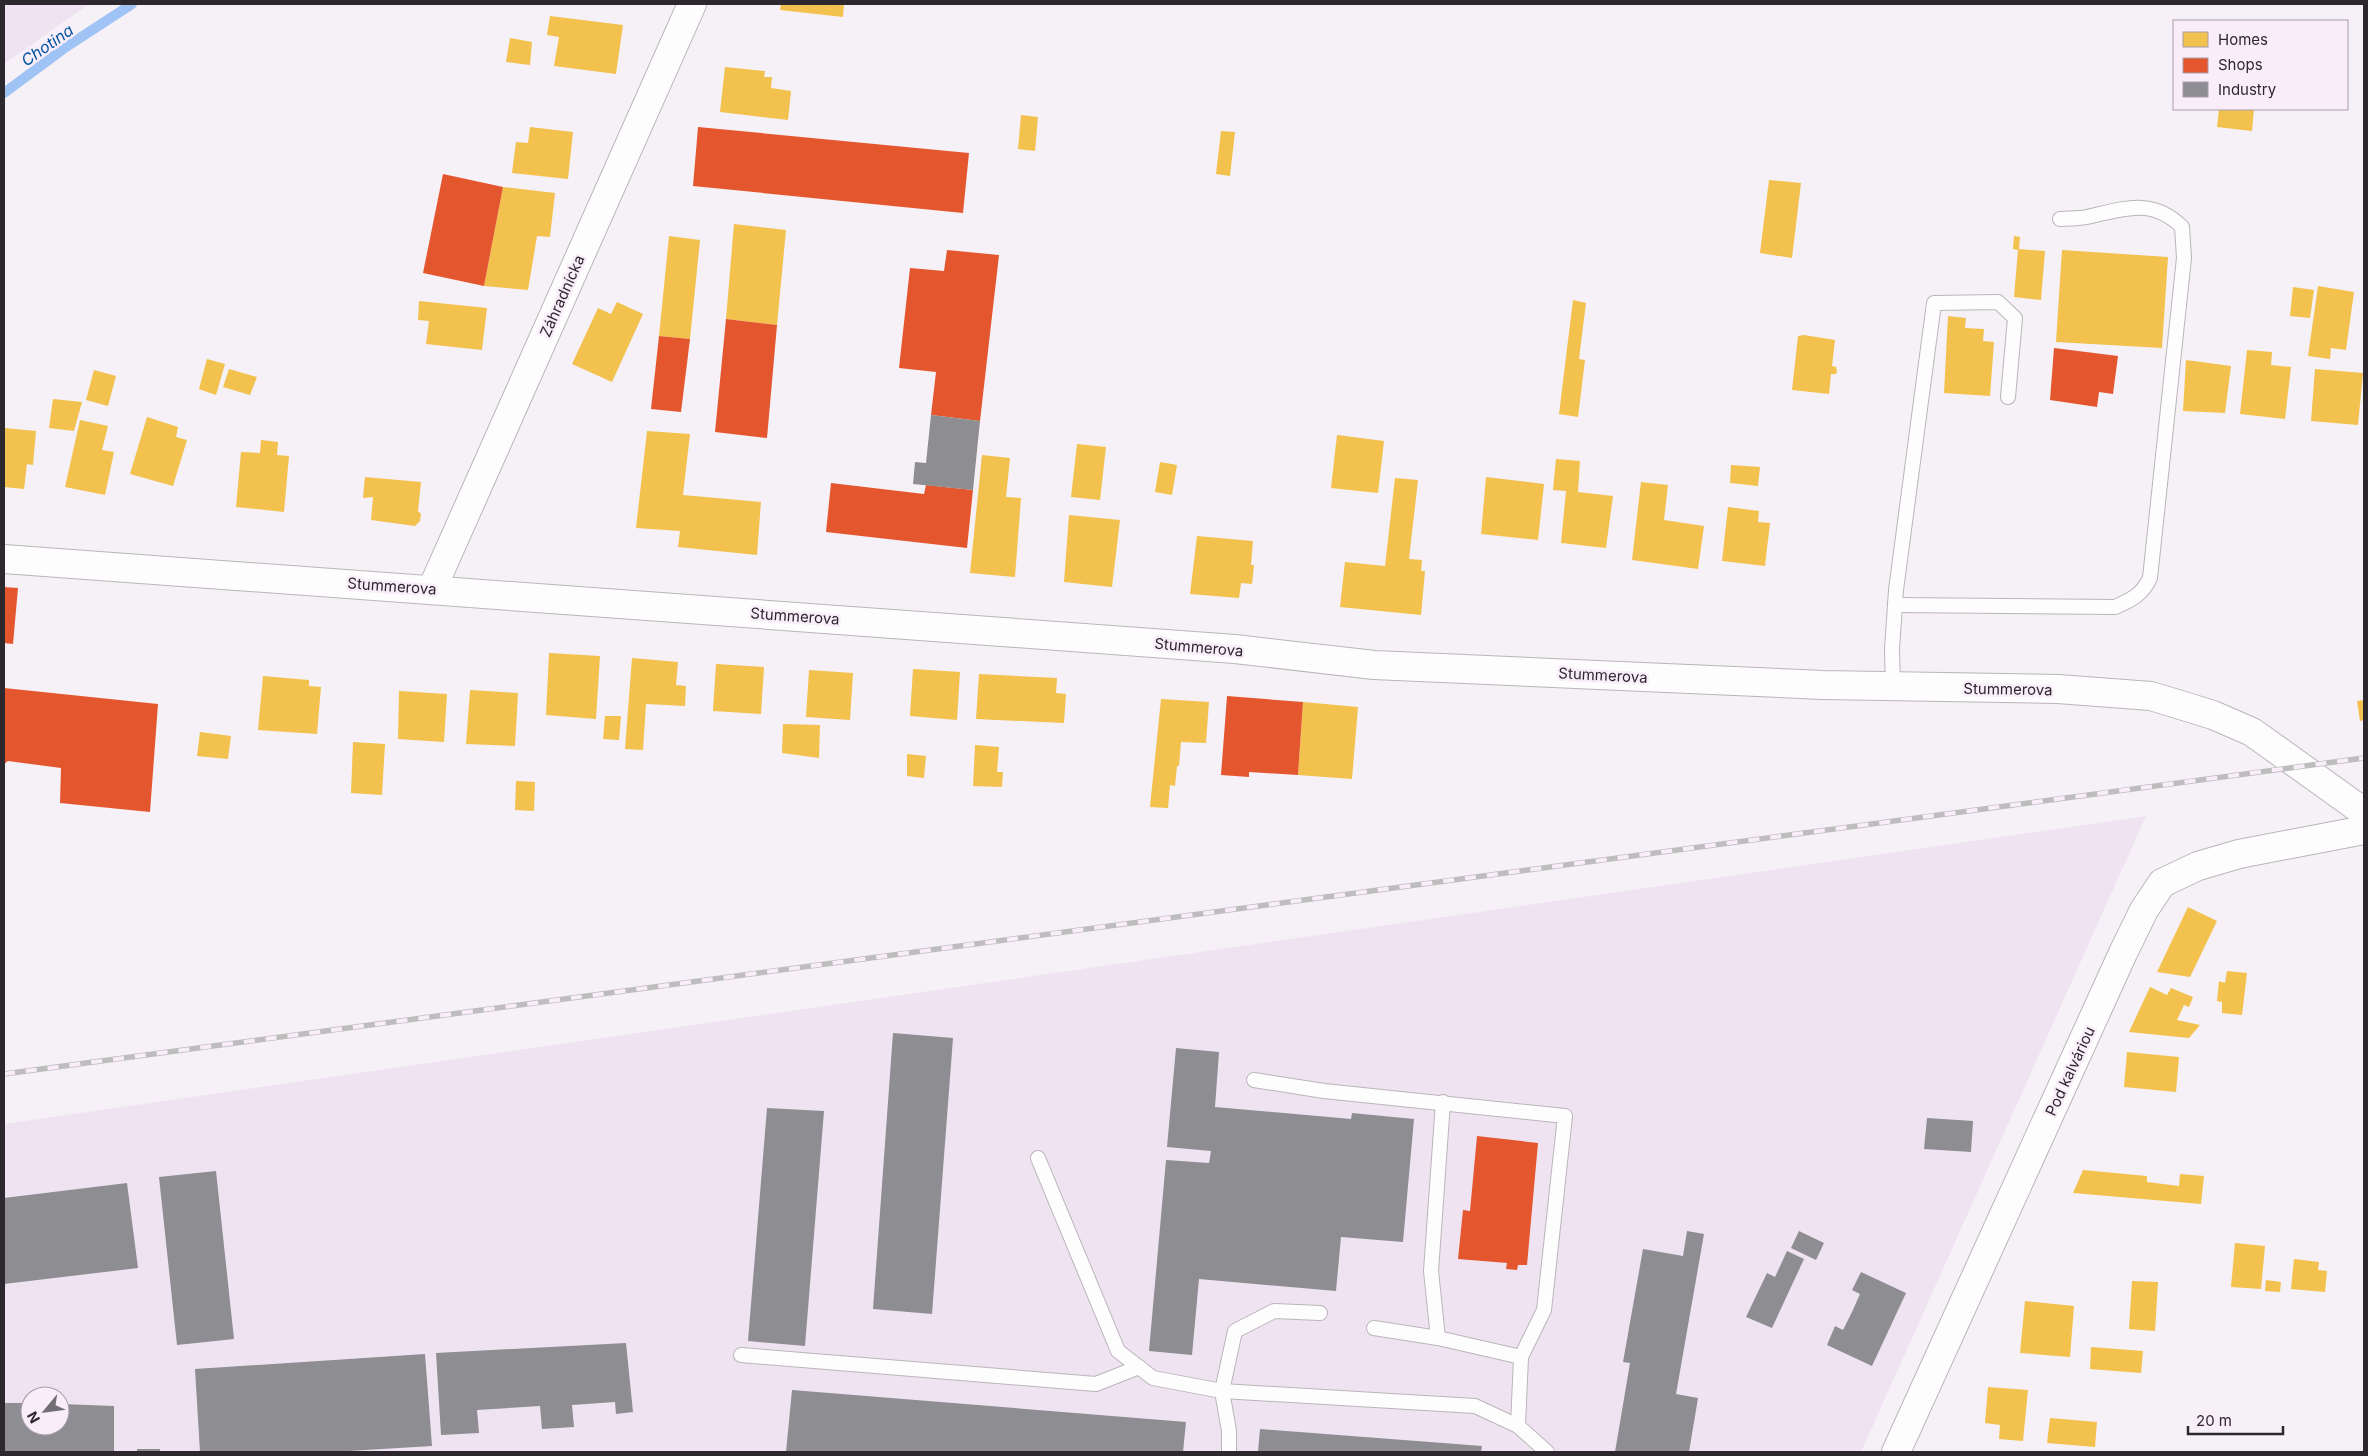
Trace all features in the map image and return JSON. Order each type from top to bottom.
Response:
[{"type":"street","name":"Záhradnícka","points":[[432,589],[692,4]]},
{"type":"street","name":"Stummerova","points":[[4,559],[432,589],[1235,650],[1374,665],[1893,687],[2058,689],[2151,696],[2213,715],[2252,732],[2364,812]]},
{"type":"street","name":"Pod kalváriou","points":[[1896,1452],[2144,910],[2162,883],[2198,866],[2239,854],[2364,830]]},
{"type":"lane","points":[[1896,605],[2114,607],[2131,600],[2144,590],[2150,578],[2184,258],[2182,227],[2170,215],[2145,208],[2120,208],[2085,217],[2060,219]]},
{"type":"lane","points":[[1893,687],[1892,649],[1896,605],[1934,303],[1998,302],[2015,318],[2008,397]]},
{"type":"lane","points":[[1254,1080],[1324,1091],[1565,1116],[1544,1310],[1521,1357],[1518,1426]]},
{"type":"lane","points":[[1438,1338],[1431,1271],[1443,1102]]},
{"type":"lane","points":[[1038,1158],[1118,1351],[1153,1378],[1222,1391],[1475,1406],[1518,1426],[1547,1452]]},
{"type":"lane","points":[[1229,1452],[1229,1431],[1222,1391],[1235,1331],[1274,1311],[1320,1312]]},
{"type":"lane","points":[[1374,1328],[1438,1338],[1521,1357]]},
{"type":"lane","points":[[741,1356],[1096,1384],[1138,1367]]},
{"type":"shaded area","points":[[4,4],[89,4],[4,64]]},
{"type":"shaded area","points":[[2146,816],[1861,1452],[4,1452],[4,1124]]},
{"type":"building: Homes","points":[[781,4],[844,4],[843,17],[780,10]]},
{"type":"building: Homes","points":[[550,16],[623,25],[616,74],[554,66],[559,37],[547,35]]},
{"type":"building: Homes","points":[[510,38],[532,42],[530,65],[506,62]]},
{"type":"building: Homes","points":[[725,67],[765,71],[764,77],[772,77],[771,88],[791,91],[788,120],[720,112]]},
{"type":"building: Homes","points":[[2219,110],[2254,110],[2252,131],[2217,127]]},
{"type":"building: Homes","points":[[1021,115],[1038,117],[1035,151],[1018,149]]},
{"type":"building: Homes","points":[[530,127],[573,132],[568,179],[512,173],[516,142],[528,143]]},
{"type":"building: Homes","points":[[1221,131],[1235,132],[1230,176],[1216,174]]},
{"type":"building: Homes","points":[[1769,180],[1801,183],[1792,258],[1760,253]]},
{"type":"building: Homes","points":[[503,187],[555,193],[550,237],[537,236],[528,290],[484,286]]},
{"type":"building: Homes","points":[[734,224],[786,230],[777,325],[726,319]]},
{"type":"building: Homes","points":[[669,236],[700,240],[690,339],[659,336]]},
{"type":"building: Homes","points":[[2014,236],[2020,237],[2019,249],[2045,251],[2041,300],[2014,297],[2018,250],[2013,249]]},
{"type":"building: Homes","points":[[2062,250],[2168,257],[2162,348],[2056,342]]},
{"type":"building: Homes","points":[[2318,286],[2354,292],[2346,350],[2331,348],[2330,359],[2308,356]]},
{"type":"building: Homes","points":[[2293,287],[2314,290],[2310,318],[2290,316]]},
{"type":"building: Homes","points":[[1573,300],[1586,303],[1579,359],[1585,360],[1578,417],[1559,414]]},
{"type":"building: Homes","points":[[419,301],[487,308],[482,350],[426,344],[429,321],[418,320]]},
{"type":"building: Homes","points":[[617,302],[643,314],[612,382],[572,364],[598,308],[611,314]]},
{"type":"building: Homes","points":[[1948,316],[1966,318],[1965,328],[1984,329],[1983,341],[1994,342],[1990,396],[1944,393]]},
{"type":"building: Homes","points":[[1804,335],[1835,340],[1832,366],[1836,367],[1837,371],[1836,374],[1831,374],[1829,394],[1792,390],[1798,336]]},
{"type":"building: Homes","points":[[2247,350],[2272,352],[2271,365],[2291,367],[2285,419],[2240,414]]},
{"type":"building: Homes","points":[[207,359],[225,364],[216,395],[199,389]]},
{"type":"building: Homes","points":[[2186,360],[2231,366],[2225,413],[2183,411]]},
{"type":"building: Homes","points":[[229,369],[257,377],[250,395],[223,387]]},
{"type":"building: Homes","points":[[2315,369],[2363,373],[2358,425],[2311,421]]},
{"type":"building: Homes","points":[[94,370],[116,376],[108,406],[86,400]]},
{"type":"building: Homes","points":[[53,399],[82,402],[74,431],[49,428]]},
{"type":"building: Homes","points":[[147,417],[178,427],[176,437],[187,440],[173,486],[130,474]]},
{"type":"building: Homes","points":[[80,420],[108,426],[102,450],[114,452],[105,495],[65,487]]},
{"type":"building: Homes","points":[[4,428],[36,431],[33,465],[27,464],[24,489],[4,487]]},
{"type":"building: Homes","points":[[647,431],[690,434],[683,495],[761,502],[757,555],[678,547],[680,531],[636,528]]},
{"type":"building: Homes","points":[[1337,435],[1384,441],[1378,493],[1331,488]]},
{"type":"building: Homes","points":[[261,440],[278,442],[277,455],[289,456],[284,512],[236,507],[241,452],[260,453]]},
{"type":"building: Homes","points":[[1077,444],[1106,447],[1100,500],[1071,497]]},
{"type":"building: Homes","points":[[982,455],[1010,458],[1006,497],[1021,498],[1015,577],[970,573]]},
{"type":"building: Homes","points":[[1556,459],[1580,461],[1578,492],[1613,496],[1606,548],[1561,543],[1566,491],[1553,490]]},
{"type":"building: Homes","points":[[1160,462],[1177,465],[1172,495],[1155,492]]},
{"type":"building: Homes","points":[[1731,465],[1760,467],[1758,486],[1730,483]]},
{"type":"building: Homes","points":[[365,477],[421,482],[418,511],[421,514],[420,521],[415,526],[371,520],[373,497],[363,498]]},
{"type":"building: Homes","points":[[1486,477],[1544,484],[1538,540],[1481,534]]},
{"type":"building: Homes","points":[[1395,478],[1418,480],[1409,559],[1422,560],[1421,571],[1425,571],[1421,615],[1340,607],[1345,562],[1385,566]]},
{"type":"building: Homes","points":[[1641,482],[1668,485],[1664,520],[1704,526],[1698,569],[1632,560]]},
{"type":"building: Homes","points":[[1728,507],[1759,511],[1758,522],[1770,523],[1765,566],[1722,561]]},
{"type":"building: Homes","points":[[1069,515],[1120,520],[1112,587],[1064,582]]},
{"type":"building: Homes","points":[[1197,536],[1253,541],[1251,565],[1254,565],[1252,584],[1241,583],[1239,598],[1190,594]]},
{"type":"building: Homes","points":[[549,653],[600,656],[596,719],[546,715]]},
{"type":"building: Homes","points":[[632,658],[678,662],[676,685],[686,686],[685,706],[646,704],[643,750],[625,749]]},
{"type":"building: Homes","points":[[716,664],[764,667],[761,714],[713,711]]},
{"type":"building: Homes","points":[[913,669],[960,672],[957,720],[910,716]]},
{"type":"building: Homes","points":[[809,670],[853,673],[850,720],[806,717]]},
{"type":"building: Homes","points":[[979,674],[1057,678],[1056,693],[1066,694],[1064,723],[976,719]]},
{"type":"building: Homes","points":[[263,676],[309,680],[309,686],[321,687],[317,734],[258,730]]},
{"type":"building: Homes","points":[[470,690],[518,693],[515,746],[466,744]]},
{"type":"building: Homes","points":[[399,691],[447,694],[444,742],[398,739]]},
{"type":"building: Homes","points":[[1161,699],[1209,702],[1206,743],[1181,742],[1179,766],[1177,766],[1175,786],[1170,785],[1168,808],[1150,807]]},
{"type":"building: Homes","points":[[2364,700],[2364,720],[2360,721],[2357,701]]},
{"type":"building: Homes","points":[[1303,702],[1358,707],[1352,779],[1298,775]]},
{"type":"building: Homes","points":[[605,716],[621,716],[619,740],[603,739]]},
{"type":"building: Homes","points":[[783,724],[820,725],[819,758],[782,753]]},
{"type":"building: Homes","points":[[200,732],[231,736],[228,759],[197,756]]},
{"type":"building: Homes","points":[[353,742],[385,744],[382,795],[351,793]]},
{"type":"building: Homes","points":[[975,745],[999,747],[997,772],[1003,772],[1002,787],[973,786]]},
{"type":"building: Homes","points":[[907,754],[926,756],[924,778],[907,776]]},
{"type":"building: Homes","points":[[516,781],[535,782],[534,811],[515,810]]},
{"type":"building: Homes","points":[[2188,907],[2217,921],[2190,977],[2157,972]]},
{"type":"building: Homes","points":[[2227,971],[2247,973],[2242,1015],[2222,1013],[2222,1002],[2217,1001],[2219,981],[2225,983]]},
{"type":"building: Homes","points":[[2150,987],[2167,995],[2171,988],[2193,997],[2189,1007],[2184,1005],[2177,1020],[2200,1025],[2189,1038],[2129,1032]]},
{"type":"building: Homes","points":[[2127,1052],[2179,1057],[2176,1092],[2124,1087]]},
{"type":"building: Homes","points":[[2083,1170],[2147,1176],[2147,1182],[2179,1186],[2180,1174],[2204,1176],[2201,1204],[2073,1193]]},
{"type":"building: Homes","points":[[2235,1243],[2265,1246],[2261,1289],[2231,1287]]},
{"type":"building: Homes","points":[[2294,1259],[2319,1262],[2318,1270],[2327,1271],[2325,1292],[2291,1289]]},
{"type":"building: Homes","points":[[2266,1280],[2281,1282],[2280,1292],[2265,1291]]},
{"type":"building: Homes","points":[[2132,1281],[2158,1282],[2155,1331],[2129,1329]]},
{"type":"building: Homes","points":[[2025,1301],[2074,1306],[2070,1357],[2020,1353]]},
{"type":"building: Homes","points":[[2091,1347],[2143,1351],[2141,1373],[2090,1369]]},
{"type":"building: Homes","points":[[1988,1387],[2028,1390],[2023,1441],[1999,1439],[2000,1425],[1985,1423]]},
{"type":"building: Homes","points":[[2050,1418],[2097,1422],[2095,1447],[2047,1443]]},
{"type":"building: Shops","points":[[698,127],[969,153],[963,213],[693,186]]},
{"type":"building: Shops","points":[[443,174],[503,187],[484,286],[423,273]]},
{"type":"building: Shops","points":[[947,250],[999,255],[980,421],[931,415],[936,372],[899,368],[910,268],[944,271]]},
{"type":"building: Shops","points":[[726,319],[777,325],[767,438],[715,432]]},
{"type":"building: Shops","points":[[659,336],[690,339],[681,412],[651,409]]},
{"type":"building: Shops","points":[[2054,348],[2118,356],[2113,394],[2099,392],[2097,407],[2050,400]]},
{"type":"building: Shops","points":[[831,483],[924,494],[926,485],[973,490],[967,548],[826,532]]},
{"type":"building: Shops","points":[[4,587],[18,588],[13,644],[4,643]]},
{"type":"building: Shops","points":[[4,688],[158,704],[150,812],[60,803],[61,768],[8,761],[4,764]]},
{"type":"building: Shops","points":[[1227,696],[1303,702],[1298,775],[1249,772],[1249,777],[1221,775]]},
{"type":"building: Shops","points":[[1477,1136],[1538,1143],[1527,1265],[1518,1265],[1517,1270],[1506,1269],[1507,1263],[1458,1259],[1463,1210],[1470,1211]]},
{"type":"building: Industry","points":[[931,415],[980,421],[973,490],[913,484],[915,462],[926,463]]},
{"type":"building: Industry","points":[[893,1033],[953,1038],[932,1314],[873,1309]]},
{"type":"building: Industry","points":[[1176,1048],[1219,1052],[1215,1107],[1351,1119],[1352,1113],[1414,1119],[1403,1242],[1341,1237],[1336,1291],[1199,1279],[1192,1355],[1149,1351],[1166,1160],[1209,1163],[1211,1151],[1167,1147]]},
{"type":"building: Industry","points":[[767,1108],[824,1111],[805,1346],[748,1341]]},
{"type":"building: Industry","points":[[1927,1118],[1973,1121],[1971,1152],[1924,1149]]},
{"type":"building: Industry","points":[[216,1171],[234,1339],[177,1345],[159,1177]]},
{"type":"building: Industry","points":[[127,1183],[138,1268],[4,1284],[4,1198]]},
{"type":"building: Industry","points":[[1687,1231],[1704,1234],[1676,1394],[1698,1398],[1689,1452],[1615,1452],[1630,1363],[1623,1362],[1643,1249],[1683,1256]]},
{"type":"building: Industry","points":[[1799,1231],[1824,1243],[1816,1260],[1791,1248]]},
{"type":"building: Industry","points":[[1787,1251],[1804,1259],[1772,1328],[1746,1317],[1767,1273],[1775,1277]]},
{"type":"building: Industry","points":[[1861,1272],[1906,1293],[1872,1366],[1827,1345],[1835,1326],[1843,1330],[1852,1312],[1860,1294],[1852,1290]]},
{"type":"building: Industry","points":[[626,1343],[633,1412],[616,1414],[615,1402],[572,1405],[574,1427],[542,1429],[540,1406],[477,1410],[479,1433],[441,1435],[436,1353]]},
{"type":"building: Industry","points":[[425,1354],[432,1446],[332,1452],[200,1452],[195,1369]]},
{"type":"building: Industry","points":[[792,1390],[1186,1422],[1183,1452],[786,1452]]},
{"type":"building: Industry","points":[[4,1403],[20,1403],[20,1436],[70,1436],[70,1404],[114,1406],[114,1452],[4,1452]]},
{"type":"building: Industry","points":[[1260,1429],[1482,1446],[1481,1452],[1258,1452]]},
{"type":"building: Industry","points":[[137,1449],[160,1449],[160,1452],[137,1452]]},
{"type":"waterway","name":"Chotina","points":[[4,93],[66,47],[132,4]]},
{"type":"railway","points":[[4,1074],[2364,758]]}]
